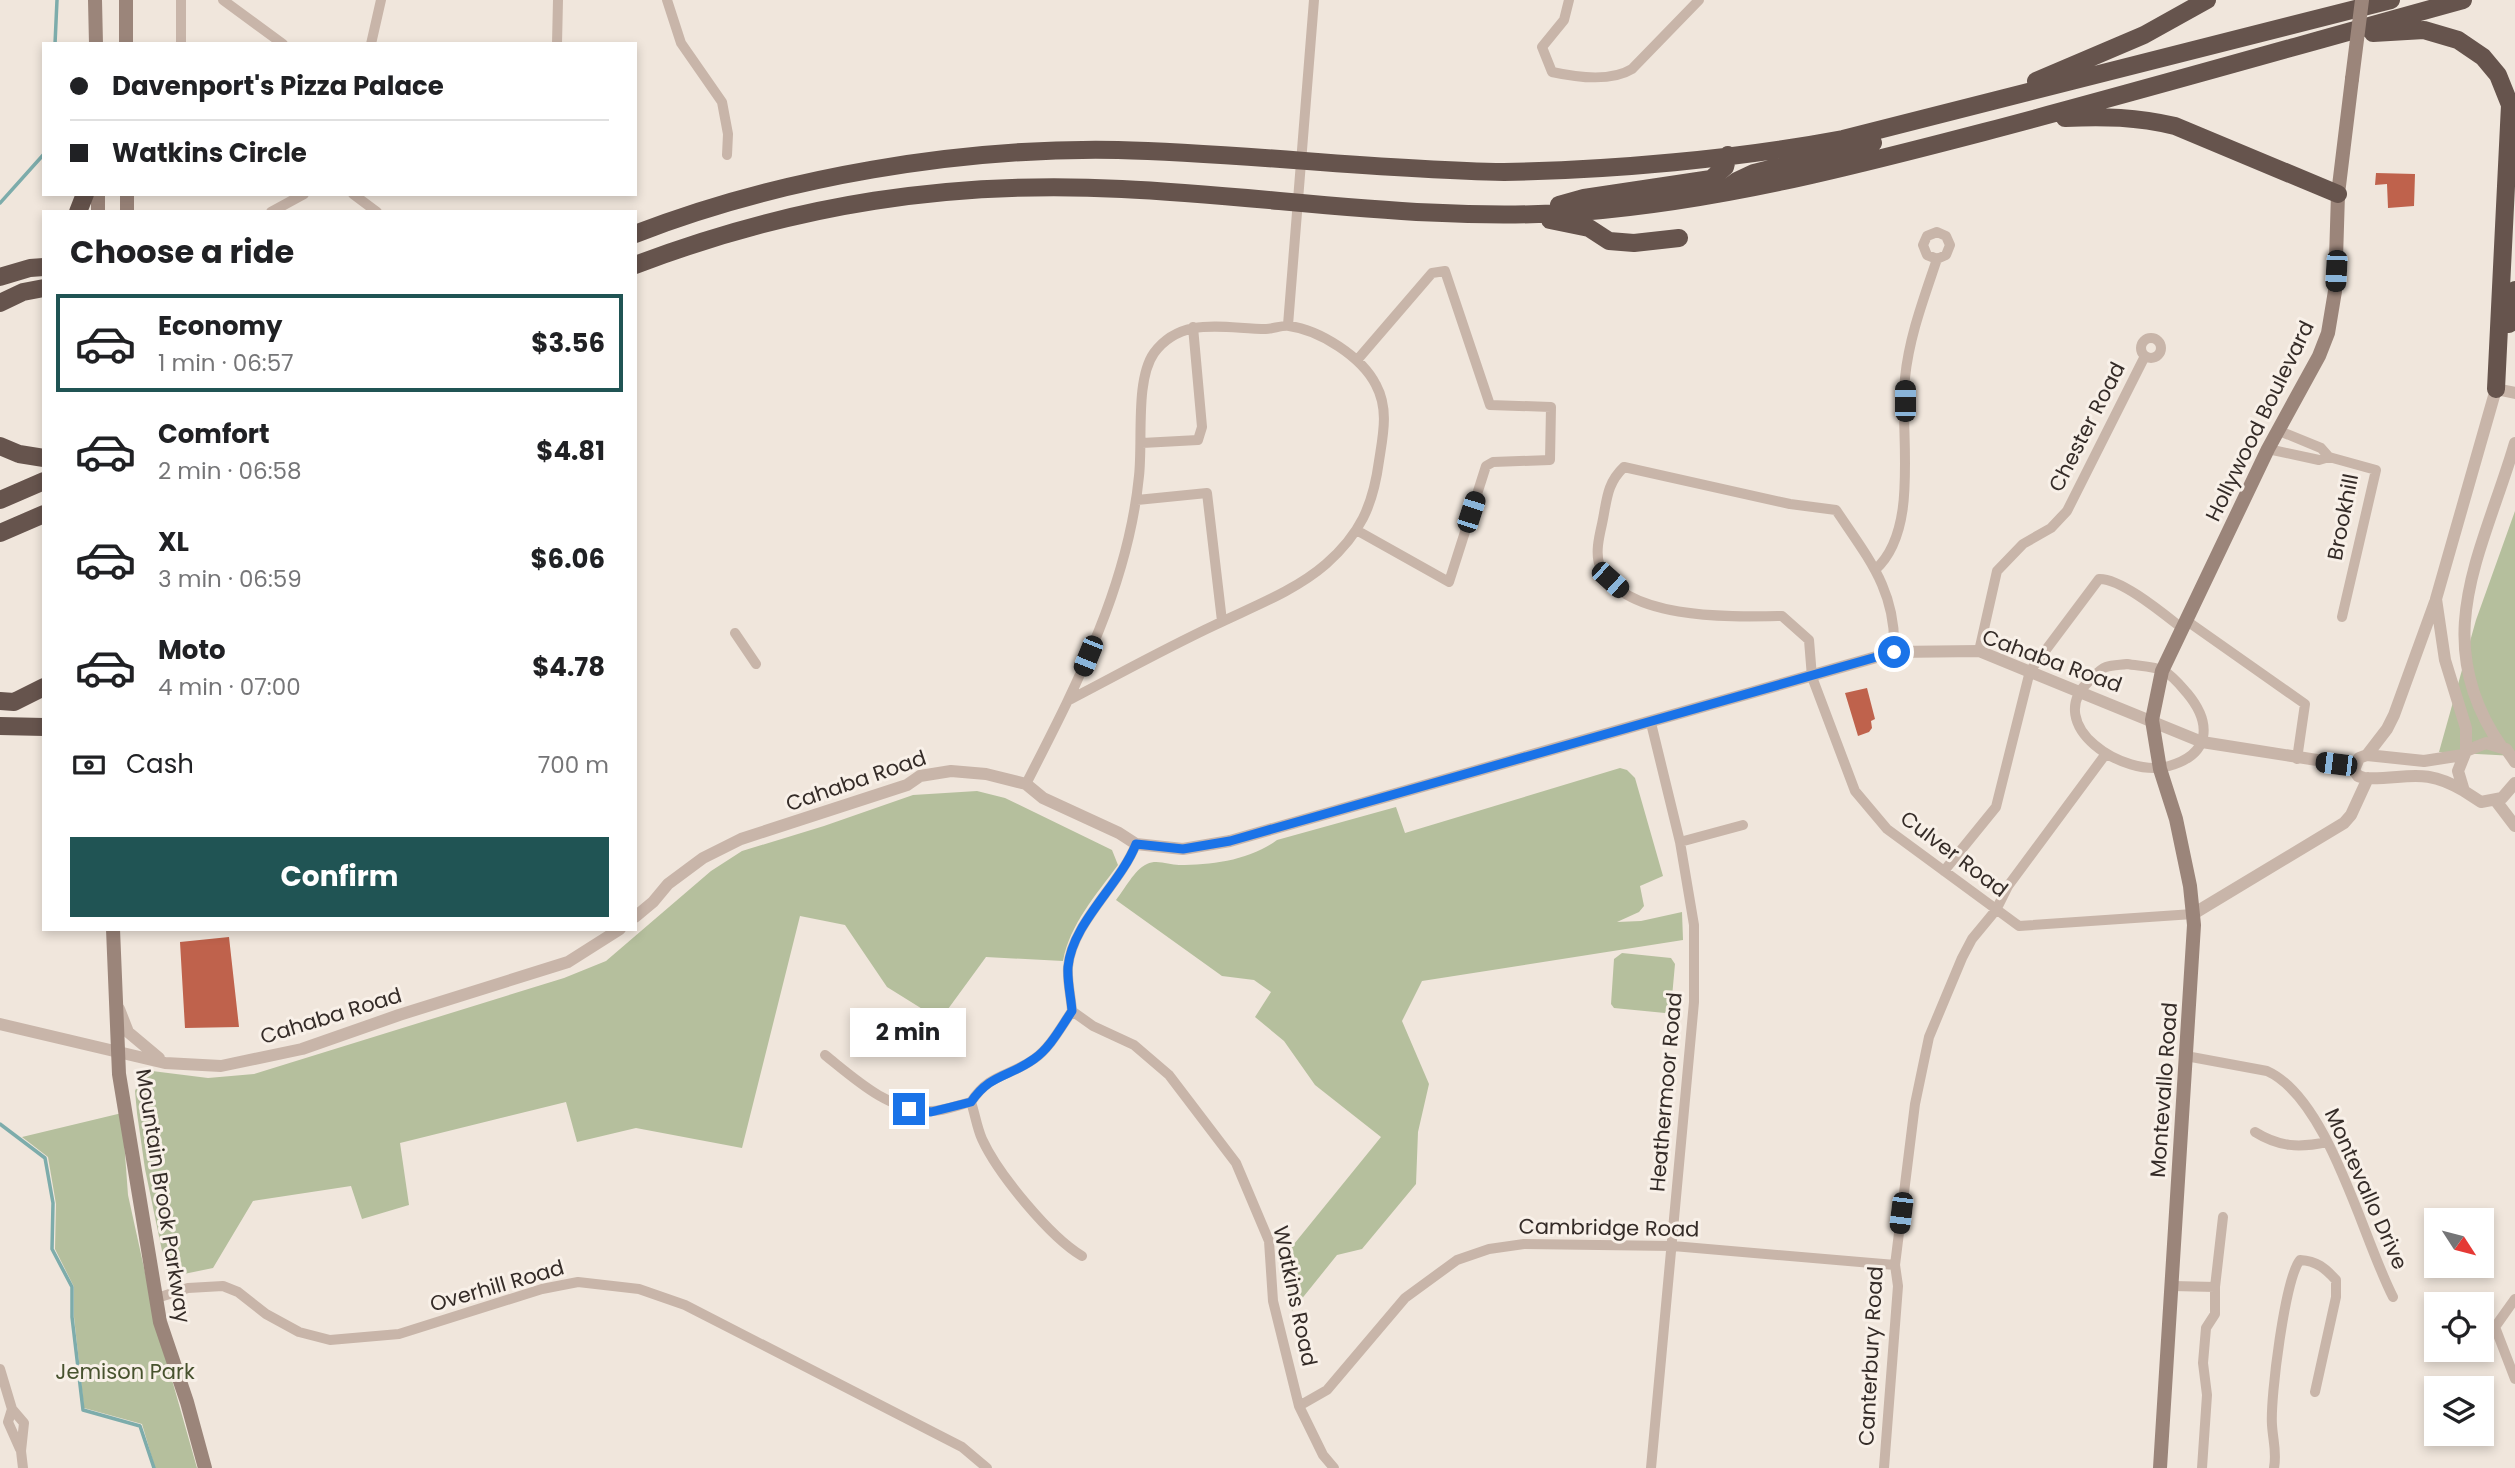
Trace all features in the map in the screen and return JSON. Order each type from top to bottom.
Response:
[{"type":"highway","points":[[1720,195],[1737,181],[1754,173],[1848,151],[1971,107],[2113,50],[2207,0]]},
{"type":"highway","points":[[637,233],[727,203],[779,189],[849,174],[973,157],[1117,150],[1504,172],[1562,171],[1728,155],[1843,139],[2391,0]]},
{"type":"highway","points":[[637,264],[709,238],[839,205],[900,196],[977,190],[1121,189],[1487,214],[1629,208],[1720,195],[1814,176],[2030,120],[2463,0]]},
{"type":"highway","points":[[2334,36],[2424,30],[2458,40],[2483,57],[2498,75],[2510,105],[2496,389]]},
{"type":"highway","points":[[2030,120],[2117,116],[2146,119],[2175,126],[2338,194]]},
{"type":"highway","points":[[1526,213],[1584,198],[1711,179],[1726,167],[1728,155]]},
{"type":"highway","points":[[1526,213],[1589,229],[1609,241],[1634,243],[1679,237]]},
{"type":"highway","points":[[0,277],[39,264]]},
{"type":"highway","points":[[0,303],[23,292],[42,288]]},
{"type":"highway","points":[[2496,389],[2515,289]]},
{"type":"highway","points":[[0,446],[19,454],[42,458]]},
{"type":"highway","points":[[0,500],[42,482]]},
{"type":"highway","points":[[3,532],[42,515]]},
{"type":"highway","points":[[7,701],[42,688]]},
{"type":"highway","points":[[7,701],[42,702]]},
{"type":"highway","points":[[0,726],[42,727]]},
{"type":"main road","points":[[95,0],[96,42]]},
{"type":"main road","points":[[126,0],[126,42]]},
{"type":"main road","name":"Hollywood Boulevard","points":[[2152,720],[2162,671],[2277,430],[2319,356],[2328,333],[2335,291],[2338,194],[2362,0]]},
{"type":"main road","name":"Montevallo Road","points":[[2152,720],[2160,769],[2179,833],[2193,914],[2173,1286],[2160,1468]]},
{"type":"main road","name":"Mountain Brook Parkway","points":[[116,931],[119,1074],[160,1322],[187,1402],[205,1468]]},
{"type":"street","points":[[181,0],[181,42]]},
{"type":"street","points":[[223,0],[280,42]]},
{"type":"street","points":[[371,42],[381,0]]},
{"type":"street","points":[[557,42],[558,0]]},
{"type":"street","points":[[667,0],[681,43],[722,102],[727,155]]},
{"type":"street","points":[[1288,325],[1314,0]]},
{"type":"street","points":[[1569,0],[1564,20],[1542,47],[1552,72],[1584,76],[1623,75],[1699,0]]},
{"type":"street","points":[[275,210],[300,196]]},
{"type":"street","points":[[356,196],[374,210]]},
{"type":"street","points":[[1894,652],[1895,630],[1889,597],[1875,570],[1888,559],[1900,521],[1906,466],[1905,379],[1914,326],[1937,259]]},
{"type":"street","points":[[1358,359],[1432,272],[1445,271],[1490,405],[1551,407],[1550,460],[1493,462],[1486,466],[1449,582],[1358,531]]},
{"type":"street","points":[[1026,784],[1071,699],[1123,569],[1137,500],[1142,443],[1142,383],[1147,364],[1157,349],[1173,335],[1193,327],[1221,325],[1268,330],[1288,325],[1340,346],[1358,359],[1377,386],[1385,419],[1376,486],[1358,531],[1324,566],[1286,590],[1071,699]]},
{"type":"street","points":[[1142,443],[1198,440],[1202,427],[1193,327]]},
{"type":"street","name":"Chester Road","points":[[1979,651],[1997,571],[2023,544],[2051,528],[2067,511],[2145,356]]},
{"type":"street","points":[[2515,393],[2496,389],[2436,599],[2394,715],[2387,729],[2367,754],[2359,758],[2355,766],[2358,776],[2368,778],[2403,775],[2438,777],[2482,802],[2496,801],[2508,794],[2515,783]]},
{"type":"street","name":"Brookhill","points":[[2277,430],[2321,448],[2329,457]]},
{"type":"street","points":[[2515,443],[2467,594],[2463,643],[2475,703],[2501,746],[2515,762]]},
{"type":"street","name":"Brookhill","points":[[2268,449],[2319,460],[2329,457],[2376,470],[2342,617]]},
{"type":"street","name":"Culver Road","points":[[1875,570],[1836,510],[1790,504],[1624,467],[1612,478],[1598,540],[1600,565],[1610,580],[1622,592],[1672,612],[1731,617],[1782,616],[1809,640],[1812,677],[1855,791],[1887,829],[2018,926],[2193,914],[2344,823],[2351,815],[2368,778]]},
{"type":"street","points":[[1137,500],[1207,494],[1222,621]]},
{"type":"street","points":[[1944,871],[1996,807],[2030,671],[2102,578],[2115,582],[2185,625],[2305,704],[2297,759]]},
{"type":"street","points":[[2436,599],[2445,660],[2466,728],[2465,753],[2458,771],[2463,791]]},
{"type":"street","points":[[735,633],[756,664]]},
{"type":"street","name":"Cahaba Road","points":[[637,915],[668,884],[703,858],[741,839],[907,785],[919,776],[951,771],[986,774],[1026,784],[1043,798],[1119,833],[1136,844],[1183,849],[1230,841],[1894,652],[1979,651],[2202,742],[2355,766]]},
{"type":"street","points":[[2127,664],[2162,671],[2177,681],[2200,709],[2205,725],[2202,742],[2182,762],[2160,769],[2128,764],[2105,755],[2081,729],[2076,708],[2080,690],[2104,667],[2127,664]]},
{"type":"street","name":"Heathermoor Road","points":[[1651,723],[1680,842],[1694,925],[1694,1002],[1651,1468]]},
{"type":"street","points":[[2367,754],[2424,761],[2465,753],[2486,743],[2501,746]]},
{"type":"street","name":"Canterbury Road","points":[[1884,1468],[1898,1286],[1895,1265],[1915,1104],[1929,1037],[1972,939],[1996,910],[2008,886],[2105,755]]},
{"type":"street","points":[[2496,801],[2515,826]]},
{"type":"street","points":[[1680,842],[1743,825]]},
{"type":"street","points":[[825,1055],[871,1091],[909,1109],[931,1112],[971,1102],[982,1085],[1039,1055],[1072,1011],[1068,967],[1079,933],[1130,860],[1136,844]]},
{"type":"street","name":"Cahaba Road","points":[[0,1024],[165,1063],[222,1066],[302,1049],[398,1015],[568,962],[617,931]]},
{"type":"street","points":[[117,1006],[128,1032],[165,1063]]},
{"type":"street","name":"Watkins Road","points":[[1072,1011],[1093,1027],[1134,1045],[1170,1075],[1236,1163],[1269,1241],[1273,1301],[1300,1406],[1323,1455],[1334,1468]]},
{"type":"street","name":"Montevallo Drive","points":[[2186,1056],[2267,1071],[2280,1077],[2309,1109],[2327,1142],[2393,1297]]},
{"type":"street","points":[[971,1102],[982,1139],[1007,1179],[1065,1245],[1082,1256]]},
{"type":"street","points":[[2255,1132],[2284,1145],[2302,1147],[2327,1142]]},
{"type":"street","points":[[2202,1468],[2207,1395],[2203,1363],[2206,1328],[2215,1314],[2215,1287],[2223,1217]]},
{"type":"street","name":"Cambridge Road","points":[[1300,1406],[1327,1390],[1405,1298],[1457,1260],[1489,1249],[1524,1244],[1673,1245],[1895,1265]]},
{"type":"street","points":[[2274,1468],[2277,1450],[2272,1425],[2275,1382],[2286,1304],[2294,1267],[2300,1259],[2311,1260],[2325,1267],[2336,1280],[2336,1297],[2315,1392]]},
{"type":"street","name":"Overhill Road","points":[[158,1298],[188,1288],[223,1286],[237,1292],[266,1314],[299,1332],[330,1340],[399,1334],[542,1289],[578,1282],[639,1289],[685,1305],[962,1447],[987,1468]]},
{"type":"street","points":[[2173,1286],[2215,1287]]},
{"type":"street","points":[[2515,1299],[2495,1327],[2515,1379]]},
{"type":"street","points":[[0,1369],[12,1409],[24,1423],[21,1451],[23,1468]]},
{"type":"green space","points":[[2515,511],[2515,756],[2439,752],[2476,620]]},
{"type":"green space","points":[[1620,768],[1627,770],[1635,778],[1663,876],[1640,886],[1644,906],[1639,912],[1617,922],[1641,921],[1682,912],[1683,940],[1422,981],[1402,1021],[1429,1084],[1418,1132],[1416,1184],[1362,1249],[1337,1255],[1292,1311],[1281,1260],[1381,1137],[1315,1085],[1284,1041],[1255,1017],[1271,992],[1254,980],[1222,976],[1116,900],[1138,871],[1151,863],[1192,865],[1230,860],[1255,852],[1277,840],[1396,807],[1405,833]]},
{"type":"green space","points":[[977,791],[1005,798],[1112,850],[1118,865],[1078,922],[1066,947],[1063,961],[986,957],[940,1020],[887,987],[845,925],[800,916],[742,1148],[636,1128],[577,1142],[566,1102],[400,1143],[409,1205],[362,1219],[351,1186],[253,1201],[213,1268],[179,1275],[166,1270],[145,1169],[137,1113],[135,1091],[141,1077],[152,1071],[208,1078],[254,1074],[564,978],[606,961],[711,871],[742,851],[913,795]]},
{"type":"green space","points":[[1622,953],[1671,958],[1675,964],[1671,1008],[1665,1013],[1614,1008],[1611,1004],[1614,959]]},
{"type":"green space","name":"Jemison Park","points":[[122,1113],[128,1195],[157,1327],[197,1468],[155,1468],[142,1424],[84,1408],[74,1317],[74,1287],[55,1249],[56,1204],[48,1157],[22,1137]]},
{"type":"building","points":[[2376,173],[2415,174],[2414,206],[2388,208],[2387,184],[2375,185]]},
{"type":"building","points":[[1867,688],[1875,719],[1871,721],[1872,728],[1869,732],[1858,736],[1845,693]]},
{"type":"building","points":[[229,937],[239,1027],[185,1028],[180,942]]},
{"type":"waterway","points":[[55,42],[57,0]]},
{"type":"waterway","points":[[0,203],[42,156]]},
{"type":"waterway","points":[[0,1124],[45,1158],[53,1203],[52,1249],[72,1287],[72,1317],[83,1410],[140,1426],[154,1468]]},
{"type":"route","points":[[909,1109],[931,1112],[971,1102],[982,1085],[1033,1060],[1044,1051],[1072,1011],[1068,967],[1079,933],[1130,860],[1136,844],[1183,849],[1230,841],[1894,652]]}]
